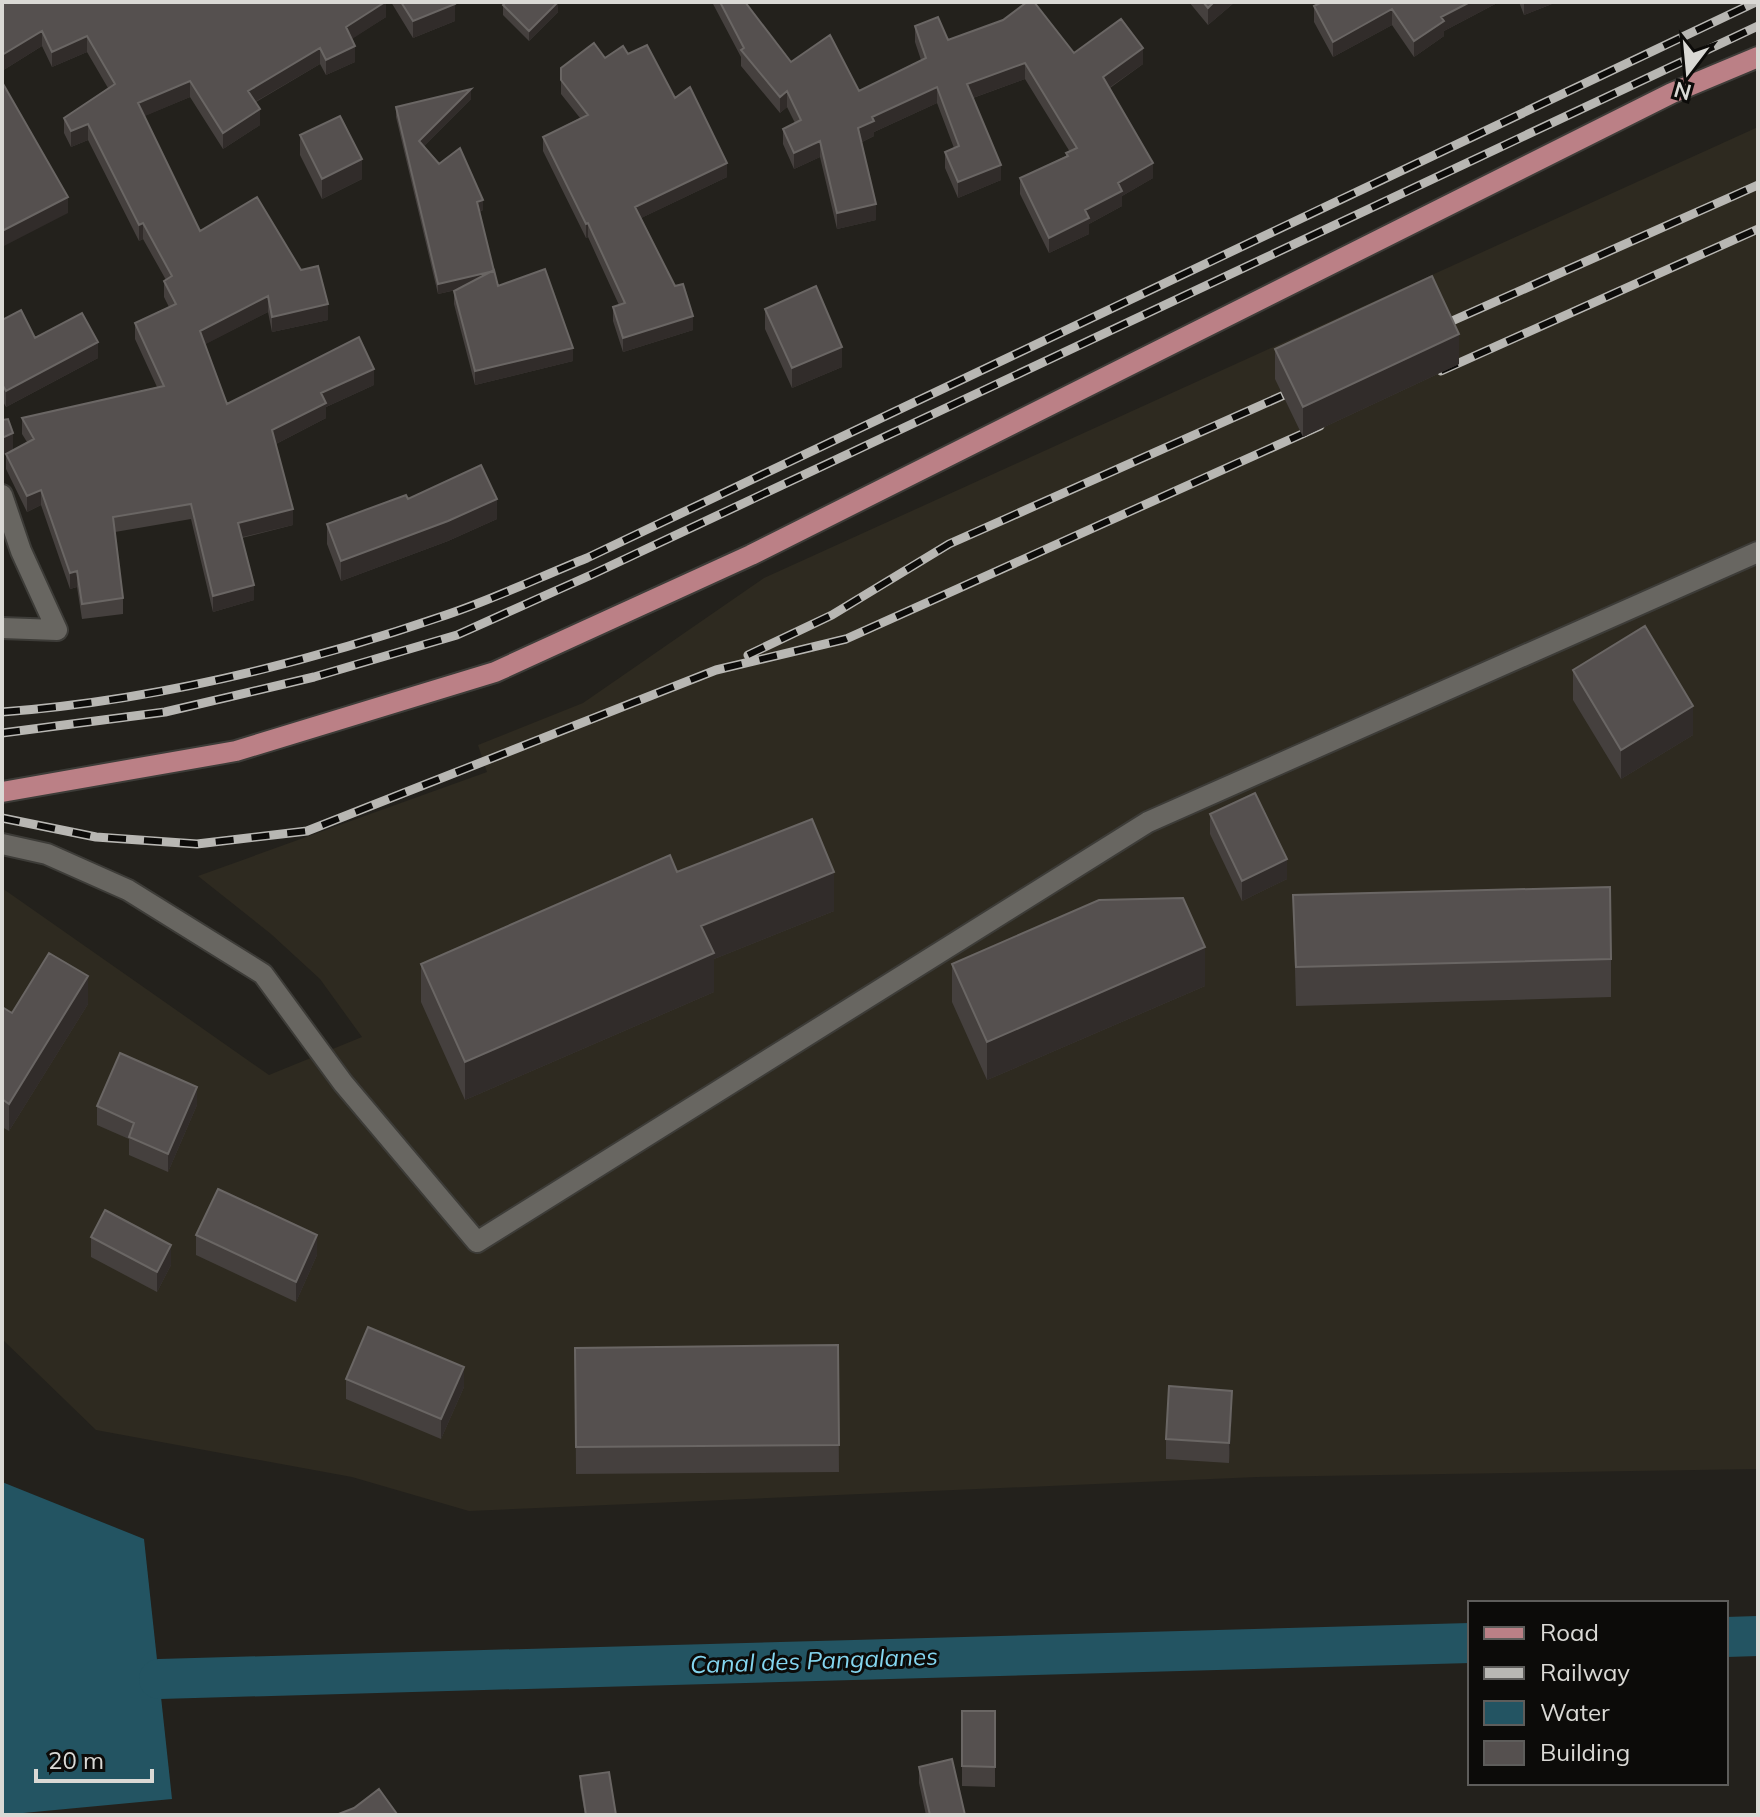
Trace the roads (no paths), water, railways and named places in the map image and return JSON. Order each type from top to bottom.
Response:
[{"type":"main road","points":[[2,792],[236,751],[495,672],[751,555],[1672,93],[1758,57]]},
{"type":"street","points":[[2,495],[21,551],[57,630],[2,628]]},
{"type":"street","points":[[2,844],[47,854],[128,890],[263,974],[343,1083],[477,1242],[1148,822],[1758,552]]},
{"type":"water","points":[[2,1482],[144,1539],[172,1799],[2,1815]]},
{"type":"waterway","name":"Canal des Pangalanes","points":[[1728,1637],[1758,1636]]},
{"type":"waterway","name":"Canal des Pangalanes","points":[[159,1679],[1468,1643]]},
{"type":"railway","points":[[2,712],[115,699],[227,678],[392,633],[499,595],[587,558],[1756,2]]},
{"type":"railway","points":[[2,733],[165,712],[314,677],[457,635],[591,575],[1758,26]]},
{"type":"railway","points":[[1434,329],[1758,185]]},
{"type":"railway","points":[[1441,371],[1758,229]]},
{"type":"railway","points":[[748,655],[832,615],[949,544],[1302,387]]},
{"type":"railway","points":[[2,818],[96,837],[197,844],[307,831],[716,670],[846,639],[1320,426]]}]
